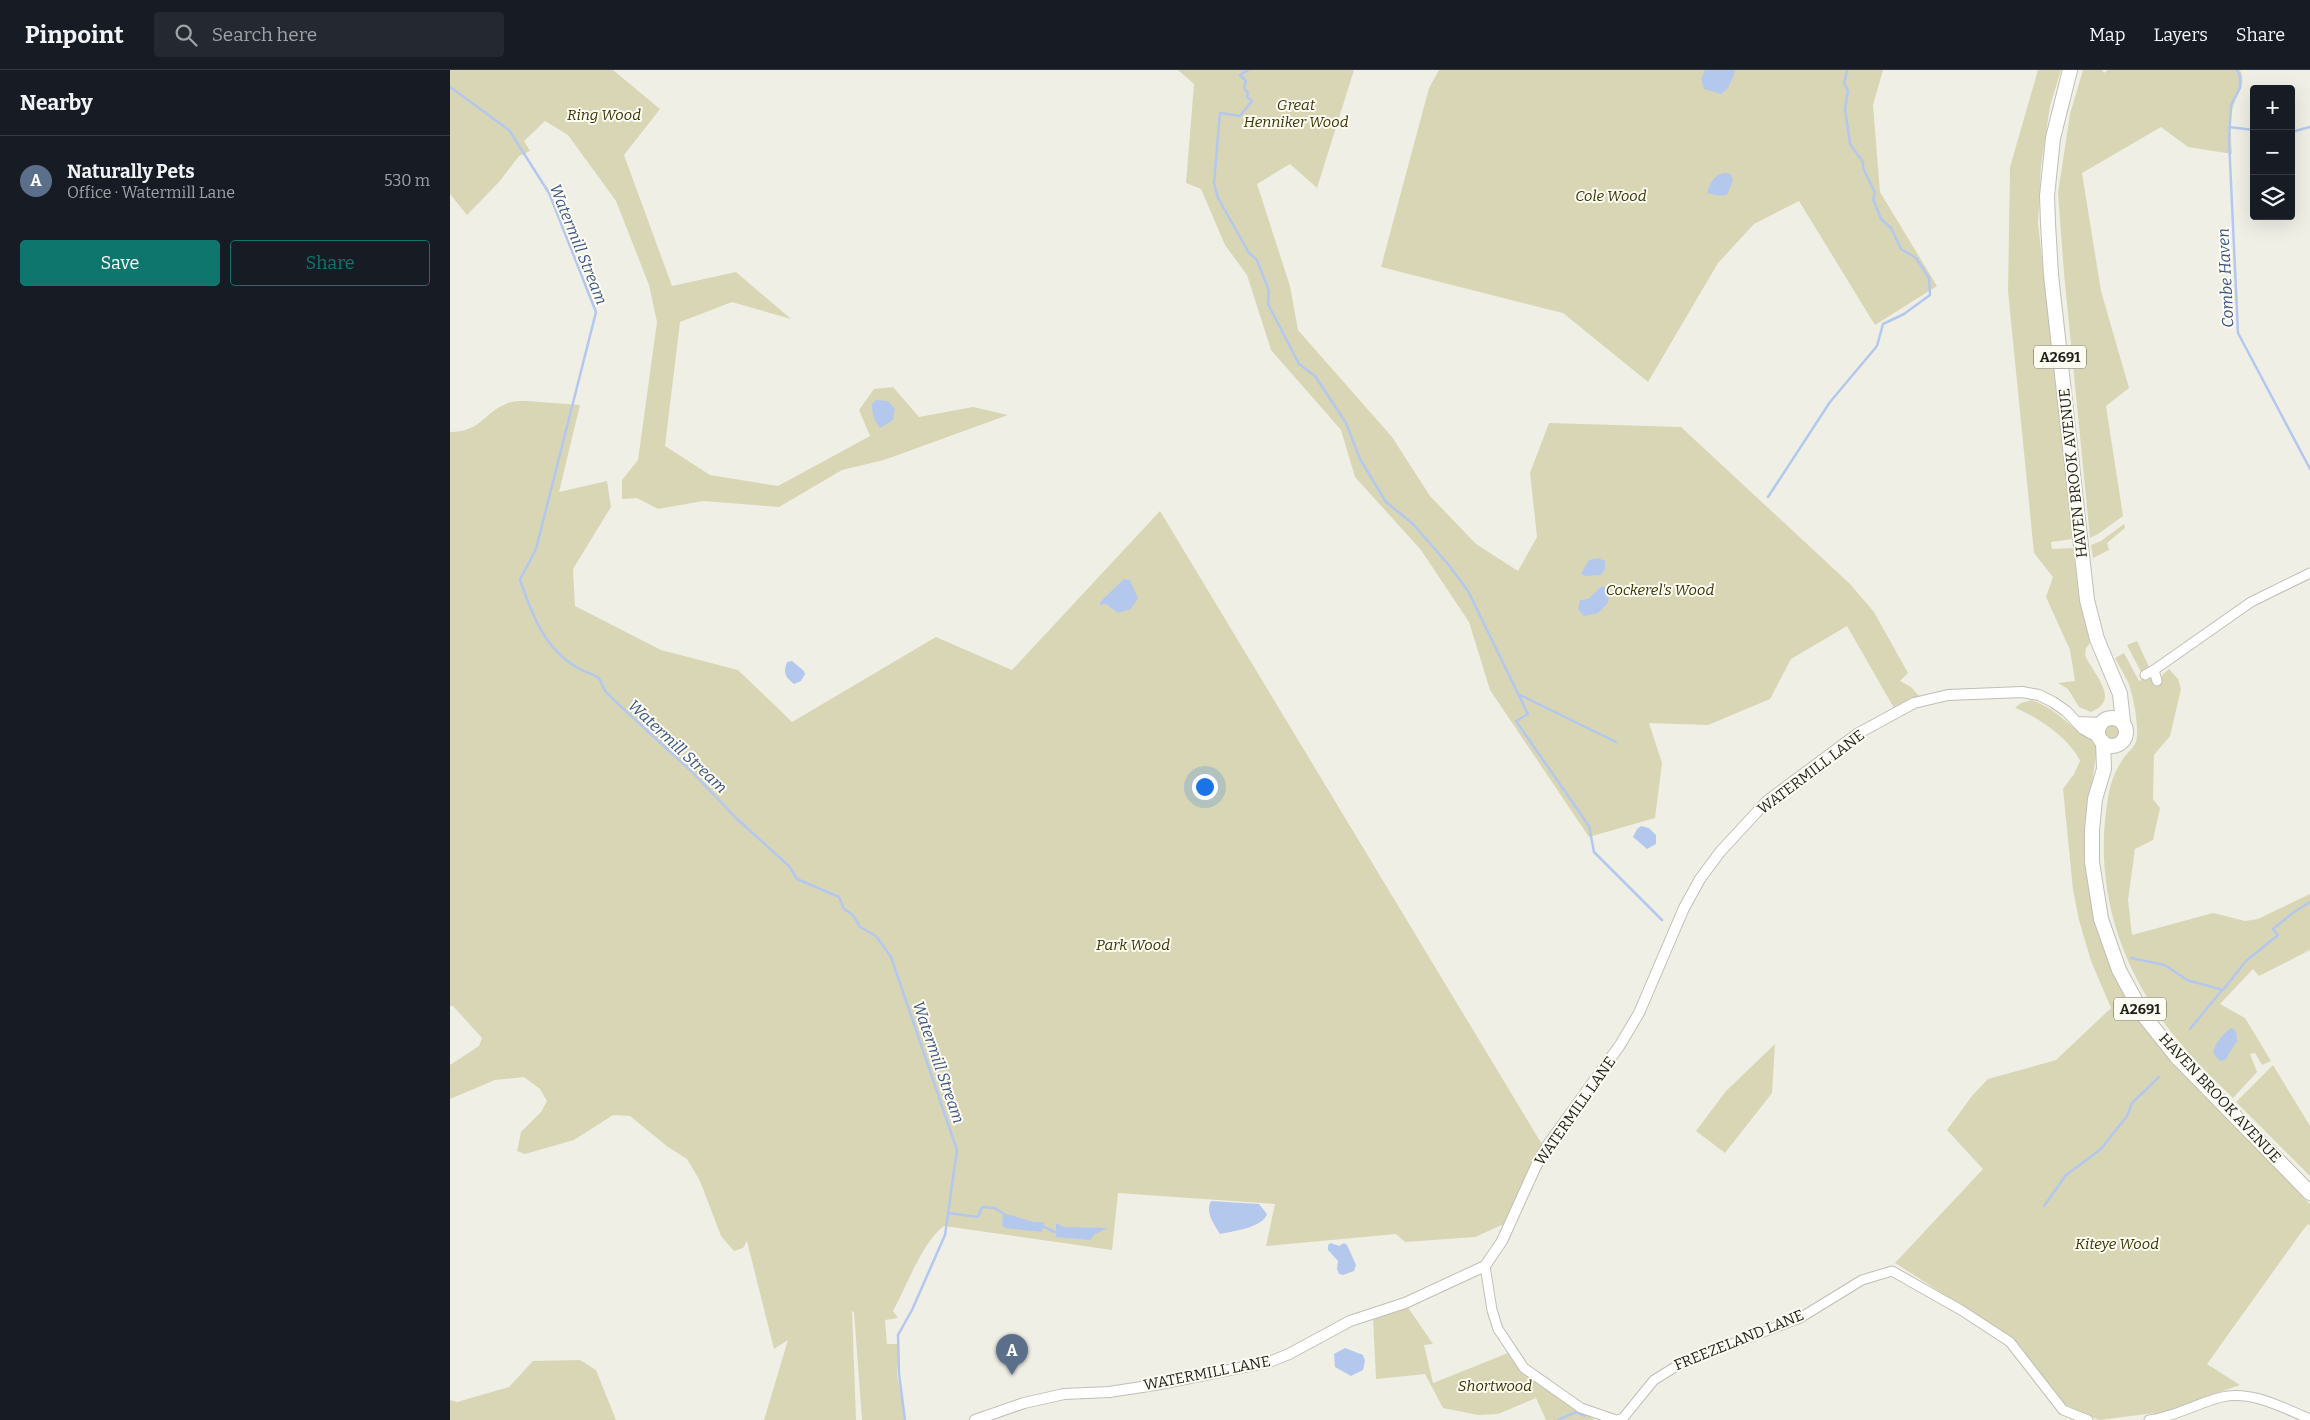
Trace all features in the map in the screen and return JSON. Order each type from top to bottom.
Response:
[{"type":"main road","name":"HAVEN BROOK AVENUE","points":[[2070,70],[2053,138],[2049,168],[2047,196],[2051,275],[2087,600],[2097,639],[2120,694],[2122,722]]},
{"type":"main road","points":[[2104,721],[2116,718],[2122,722],[2126,733],[2121,743],[2111,746],[2102,741],[2098,731],[2120,694]]},
{"type":"main road","name":"HAVEN BROOK AVENUE","points":[[2102,741],[2104,769]]},
{"type":"main road","name":"HAVEN BROOK AVENUE","points":[[2121,743],[2104,769],[2095,799],[2092,862],[2101,919],[2118,970],[2144,1016],[2176,1056],[2310,1193]]},
{"type":"street","points":[[2145,675],[2251,602],[2310,573]]},
{"type":"street","points":[[2154,670],[2157,680]]},
{"type":"street","name":"WATERMILL LANE","points":[[975,1420],[1024,1403],[1064,1394],[1109,1392],[1155,1385],[1269,1362],[1289,1354],[1350,1321],[1405,1303],[1485,1266],[1502,1241],[1547,1146],[1620,1045],[1638,1013],[1684,908],[1700,879],[1726,845],[1767,802],[1857,734],[1914,703],[1948,695],[2029,693],[2053,702],[2083,729],[2102,741]]},
{"type":"street","points":[[2077,722],[2104,721]]},
{"type":"street","name":"FREEZELAND LANE","points":[[1485,1266],[1492,1310],[1498,1329],[1524,1368],[1581,1408],[1617,1420],[1623,1418],[1654,1380],[1680,1364],[1800,1318],[1862,1280],[1892,1271],[1960,1310],[2010,1342],[2063,1410],[2088,1420]]},
{"type":"street","points":[[2148,1420],[2165,1418],[2223,1397],[2252,1396],[2310,1419]]},
{"type":"green space","name":"Ring Wood","points":[[450,70],[613,70],[660,109],[624,155],[672,286],[736,272],[791,319],[732,302],[680,322],[665,446],[710,475],[778,486],[870,436],[859,410],[874,389],[893,387],[919,417],[973,407],[1008,415],[884,460],[842,470],[779,507],[703,501],[658,509],[637,498],[622,499],[622,480],[638,460],[657,322],[649,285],[616,201],[568,135],[545,121],[524,141],[530,151],[519,156],[499,182],[467,215],[450,194]]},
{"type":"green space","name":"Cockerel's Wood","points":[[1178,70],[1354,70],[1317,188],[1290,164],[1257,184],[1290,286],[1298,330],[1392,437],[1430,496],[1476,544],[1518,571],[1537,537],[1530,473],[1549,423],[1681,427],[1850,584],[1874,612],[1908,673],[1900,681],[1911,687],[1919,696],[1894,708],[1847,626],[1791,659],[1770,699],[1708,725],[1649,723],[1662,763],[1655,818],[1589,837],[1490,690],[1469,622],[1421,550],[1355,477],[1341,430],[1271,350],[1247,275],[1225,245],[1201,189],[1186,183],[1194,84]]},
{"type":"green space","name":"Cole Wood","points":[[1439,70],[1883,70],[1873,105],[1880,192],[1937,286],[1875,325],[1799,201],[1754,224],[1718,263],[1648,382],[1563,313],[1381,267],[1429,88]]},
{"type":"green space","points":[[2038,70],[2061,70],[2050,106],[2041,166],[2038,223],[2073,539],[2051,542],[2052,549],[2073,548],[2079,599],[2090,643],[2086,648],[2085,655],[2099,678],[2105,694],[2104,701],[2100,707],[2091,712],[2079,707],[2068,689],[2058,683],[2075,681],[2070,650],[2046,597],[2053,577],[2034,553],[2008,291],[2010,167]]},
{"type":"green space","points":[[2083,70],[2102,70],[2104,73],[2108,70],[2240,70],[2242,75],[2241,89],[2231,118],[2232,154],[2188,147],[2161,127],[2082,173],[2101,291],[2129,388],[2106,406],[2123,516],[2090,538],[2058,193],[2070,114]]},
{"type":"green space","name":"Park Wood","points":[[527,401],[580,405],[559,492],[607,481],[611,507],[573,569],[575,606],[661,650],[738,670],[792,722],[936,637],[1012,670],[1160,511],[1543,1146],[1529,1168],[1504,1224],[1475,1237],[1405,1242],[1396,1234],[1266,1246],[1275,1204],[1118,1193],[1112,1250],[944,1226],[936,1233],[922,1253],[893,1311],[898,1318],[885,1320],[887,1344],[899,1344],[897,1375],[904,1420],[862,1420],[854,1312],[852,1311],[856,1420],[764,1420],[788,1340],[774,1349],[747,1241],[743,1248],[734,1251],[721,1236],[700,1181],[687,1159],[668,1147],[630,1116],[613,1115],[574,1140],[525,1154],[517,1151],[521,1132],[541,1112],[547,1101],[540,1089],[524,1077],[495,1080],[450,1099],[450,1065],[479,1046],[482,1038],[453,1006],[450,1006],[450,432],[469,429],[499,407],[508,403]]},
{"type":"green space","points":[[2124,524],[2125,528],[2107,543],[2109,550],[2093,558],[2091,545],[2101,541]]},
{"type":"green space","points":[[2137,641],[2150,669],[2141,672],[2127,645]]},
{"type":"green space","points":[[2124,653],[2139,681],[2147,677],[2152,679],[2154,684],[2162,683],[2162,675],[2169,669],[2178,679],[2181,689],[2170,736],[2154,755],[2153,799],[2160,808],[2153,840],[2135,849],[2128,900],[2132,935],[2213,913],[2245,921],[2258,919],[2310,894],[2310,950],[2259,976],[2253,969],[2220,1004],[2245,1018],[2271,1061],[2262,1065],[2255,1053],[2250,1054],[2257,1072],[2233,1098],[2189,1053],[2143,991],[2128,961],[2117,930],[2109,898],[2104,865],[2104,832],[2109,792],[2119,766],[2137,739],[2136,713],[2130,687],[2115,658]]},
{"type":"green space","name":"Kiteye Wood","points":[[2032,700],[2054,712],[2089,738],[2097,748],[2085,831],[2085,864],[2096,921],[2113,974],[2139,1021],[2172,1061],[2310,1204],[2310,1226],[2308,1224],[2303,1230],[2207,1364],[2240,1385],[2163,1412],[2099,1420],[2066,1405],[2011,1337],[1895,1263],[1983,1169],[1947,1130],[1972,1096],[1988,1079],[2056,1060],[2111,1008],[2091,961],[2079,920],[2073,890],[2063,789],[2074,774],[2080,761],[2076,753],[2061,737],[2043,723],[2015,708],[2021,703]]},
{"type":"green space","points":[[2112,722],[2119,725],[2122,732],[2119,739],[2112,742],[2105,739],[2102,732],[2105,725]]},
{"type":"green space","points":[[1775,1044],[1772,1093],[1725,1153],[1696,1131],[1726,1091]]},
{"type":"green space","points":[[2273,1065],[2310,1126],[2310,1176],[2236,1102]]},
{"type":"green space","name":"Shortwood","points":[[1407,1306],[1433,1344],[1424,1345],[1433,1383],[1508,1353],[1522,1368],[1548,1390],[1574,1409],[1594,1420],[1546,1420],[1536,1398],[1498,1414],[1478,1415],[1443,1408],[1425,1374],[1376,1379],[1373,1317]]},
{"type":"green space","points":[[580,1360],[596,1370],[616,1420],[450,1420],[450,1400],[457,1402],[509,1387],[533,1361]]},
{"type":"water","points":[[1705,70],[1734,70],[1735,72],[1728,88],[1721,94],[1704,89],[1701,79]]},
{"type":"water","points":[[1731,174],[1733,180],[1727,195],[1719,196],[1707,193],[1713,180],[1718,175]]},
{"type":"water","points":[[876,400],[888,401],[895,409],[893,420],[880,428],[872,411],[872,404]]},
{"type":"water","points":[[1598,558],[1605,561],[1605,569],[1601,575],[1585,576],[1581,574],[1589,560]]},
{"type":"water","points":[[1124,579],[1130,580],[1138,598],[1131,609],[1118,613],[1106,604],[1100,605],[1100,602]]},
{"type":"water","points":[[1602,586],[1609,591],[1608,603],[1598,613],[1584,616],[1578,609],[1580,600],[1588,599]]},
{"type":"water","points":[[792,661],[805,674],[801,681],[794,684],[785,672],[787,662]]},
{"type":"water","points":[[1641,826],[1649,828],[1656,835],[1656,844],[1647,849],[1633,837]]},
{"type":"water","points":[[2231,1028],[2236,1031],[2237,1041],[2225,1060],[2220,1061],[2213,1053],[2214,1049],[2220,1039]]},
{"type":"water","points":[[1211,1201],[1259,1204],[1267,1214],[1265,1219],[1254,1226],[1220,1234],[1210,1214],[1209,1205]]},
{"type":"water","points":[[1003,1213],[1034,1222],[1044,1222],[1042,1232],[1005,1228],[1002,1225]]},
{"type":"water","points":[[1056,1223],[1064,1227],[1108,1228],[1095,1234],[1090,1240],[1056,1237]]},
{"type":"water","points":[[1331,1243],[1339,1246],[1344,1243],[1347,1245],[1356,1265],[1354,1271],[1343,1275],[1339,1274],[1337,1269],[1338,1261],[1328,1250],[1328,1245]]},
{"type":"water","points":[[1345,1348],[1363,1355],[1365,1361],[1363,1370],[1351,1376],[1335,1367],[1334,1354]]},
{"type":"waterway","points":[[1248,70],[1240,75],[1246,81],[1244,88],[1248,93],[1247,97],[1252,101],[1240,116],[1220,113],[1214,183],[1218,198],[1249,253],[1257,260],[1269,291],[1268,304],[1299,364],[1315,376],[1346,423],[1360,459],[1386,502],[1412,523],[1448,564],[1468,591],[1528,714],[1516,721],[1589,826],[1594,852],[1662,920]]},
{"type":"waterway","points":[[1768,497],[1830,402],[1877,346],[1883,324],[1904,314],[1930,295],[1929,278],[1916,258],[1901,249],[1891,228],[1881,219],[1873,199],[1875,193],[1863,168],[1863,162],[1850,144],[1845,109],[1848,90],[1844,84],[1847,70]]},
{"type":"waterway","name":"Combe Haven","points":[[2237,70],[2240,76],[2240,88],[2231,105],[2229,140],[2238,333],[2310,469]]},
{"type":"waterway","name":"Watermill Stream","points":[[450,87],[509,130],[549,193],[596,312],[536,549],[520,580],[535,618],[556,651],[578,668],[599,678],[605,691],[691,771],[737,819],[789,866],[797,879],[839,897],[844,909],[853,915],[860,927],[876,936],[891,957],[957,1150],[945,1235],[912,1310],[898,1335],[899,1374],[905,1420]]},
{"type":"waterway","points":[[2229,127],[2250,130]]},
{"type":"waterway","points":[[2295,131],[2310,127]]},
{"type":"waterway","points":[[1520,695],[1616,742]]},
{"type":"waterway","points":[[2131,958],[2165,965],[2187,980],[2223,990],[2246,961],[2278,935],[2273,929],[2310,902]]},
{"type":"waterway","points":[[2190,1029],[2222,990]]},
{"type":"waterway","points":[[2044,1206],[2066,1175],[2101,1149],[2127,1116],[2132,1103],[2159,1077]]},
{"type":"waterway","points":[[948,1213],[978,1217],[982,1207],[994,1208],[1003,1213]]},
{"type":"waterway","points":[[1044,1227],[1055,1232]]},
{"type":"waterway","points":[[1558,1420],[1576,1412],[1585,1416]]},
{"type":"place","name":"Naturally Pets","points":[[1012,1375]]},
{"type":"park label","name":"Great Henniker Wood","points":[[1296,114]]}]
